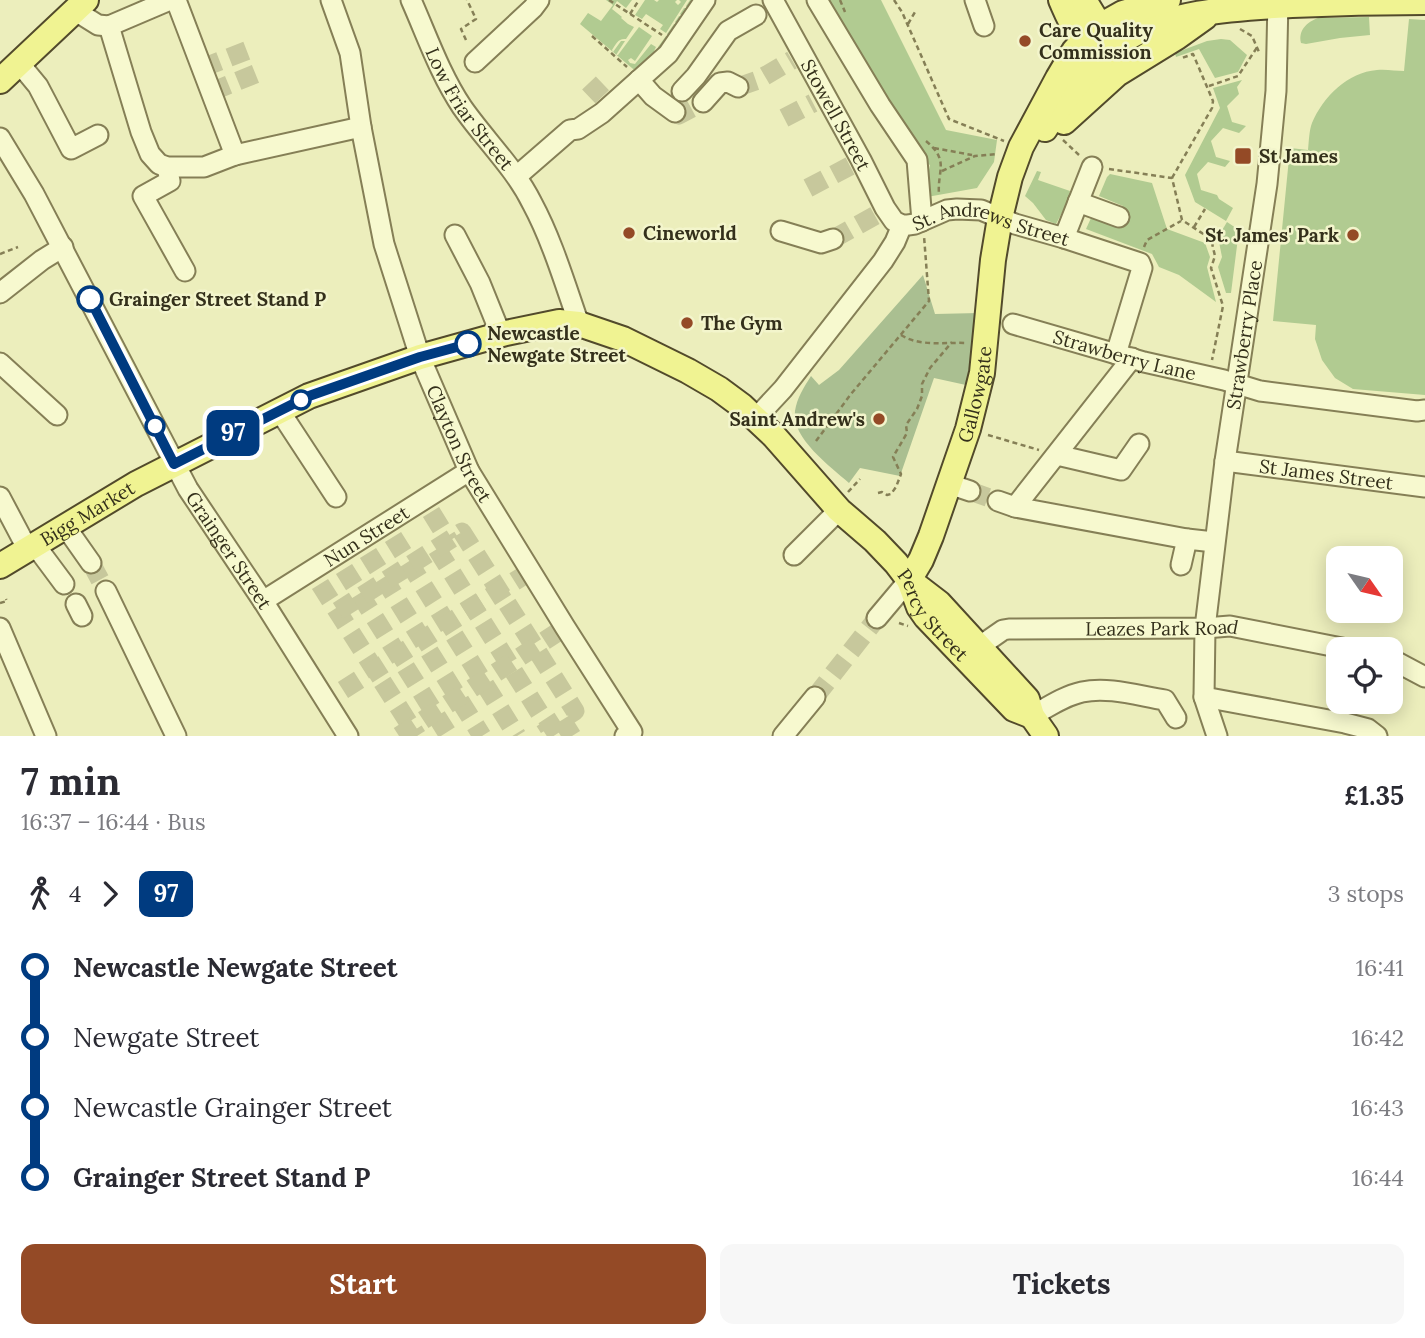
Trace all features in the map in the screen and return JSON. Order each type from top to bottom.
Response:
[{"type":"main road","points":[[1061,0],[1071,21],[1102,43]]},
{"type":"main road","points":[[1084,0],[1102,43]]},
{"type":"main road","points":[[1106,0],[1118,6],[1139,7]]},
{"type":"main road","name":"Gallowgate","points":[[909,580],[959,488],[968,429],[982,373],[993,260],[1002,209],[1020,156],[1065,102],[1102,43],[1114,17],[1168,0]]},
{"type":"main road","name":"Gallowgate","points":[[1102,43],[1160,23],[1211,12],[1278,3],[1417,2]]},
{"type":"main road","points":[[0,81],[80,5]]},
{"type":"main road","points":[[1020,156],[1052,134],[1116,74],[1177,37],[1211,12]]},
{"type":"main road","name":"Bigg Market","points":[[0,565],[136,484],[309,396],[420,357],[501,335],[559,322],[579,324]]},
{"type":"main road","points":[[579,324],[623,339],[688,371],[742,406],[839,510],[882,548],[909,580]]},
{"type":"main road","name":"Percy Street","points":[[909,580],[939,603],[980,646],[1027,699],[1039,726]]},
{"type":"main road","name":"Percy Street","points":[[909,580],[919,607],[926,617],[1014,709],[1039,726]]},
{"type":"street","points":[[80,5],[98,25],[110,26],[170,0]]},
{"type":"street","points":[[176,0],[235,155]]},
{"type":"street","name":"Clayton Street","points":[[331,0],[350,52],[361,127],[384,244],[420,357],[469,471],[527,574],[628,734]]},
{"type":"street","name":"Low Friar Street","points":[[411,0],[447,82],[537,214],[579,324]]},
{"type":"street","points":[[475,62],[539,0]]},
{"type":"street","points":[[507,172],[570,130],[578,129],[602,113],[668,54],[705,0]]},
{"type":"street","points":[[817,0],[880,105],[917,160],[912,223]]},
{"type":"street","points":[[975,0],[984,26]]},
{"type":"street","name":"Strawberry Place","points":[[1217,736],[1204,697],[1205,628],[1225,461],[1271,149],[1276,91],[1278,3]]},
{"type":"street","points":[[682,91],[728,31],[768,7]]},
{"type":"street","name":"Stowell Street","points":[[768,7],[798,57],[880,212],[894,221],[912,223]]},
{"type":"street","points":[[110,26],[141,132],[150,154],[159,164],[167,167],[204,167],[235,155],[361,127]]},
{"type":"street","points":[[19,63],[38,86],[71,149],[98,135]]},
{"type":"street","points":[[640,79],[653,96],[675,112]]},
{"type":"street","points":[[703,103],[720,83],[727,82],[738,87]]},
{"type":"street","name":"Grainger Street","points":[[0,138],[63,247],[188,489],[335,703],[348,736]]},
{"type":"street","points":[[167,167],[170,181],[143,196],[185,271]]},
{"type":"street","points":[[1064,238],[1092,167]]},
{"type":"street","points":[[1078,202],[1119,216]]},
{"type":"street","name":"St. Andrews Street","points":[[756,418],[782,389],[912,223],[957,209],[1002,209],[1015,224],[1140,263],[1142,268],[1124,356]]},
{"type":"street","points":[[781,231],[821,243],[833,239]]},
{"type":"street","points":[[456,235],[480,283],[501,335]]},
{"type":"street","points":[[0,293],[41,260],[63,247]]},
{"type":"street","name":"Strawberry Lane","points":[[1013,324],[1260,391],[1412,411],[1425,410]]},
{"type":"street","points":[[1124,356],[1007,504],[1214,542]]},
{"type":"street","points":[[0,363],[57,415]]},
{"type":"street","points":[[279,410],[336,497]]},
{"type":"street","points":[[1049,452],[1121,470],[1139,444]]},
{"type":"street","name":"St James Street","points":[[1225,461],[1425,487]]},
{"type":"street","name":"Nun Street","points":[[263,601],[316,577],[340,562],[427,506],[469,471]]},
{"type":"street","points":[[0,497],[31,548],[64,584]]},
{"type":"street","points":[[794,555],[839,510]]},
{"type":"street","points":[[65,526],[91,563]]},
{"type":"street","points":[[1181,565],[1188,539]]},
{"type":"street","points":[[877,618],[909,580]]},
{"type":"street","points":[[106,591],[176,736]]},
{"type":"street","name":"Leazes Park Road","points":[[980,646],[1003,630],[1009,629],[1230,626],[1326,645]]},
{"type":"street","points":[[0,628],[46,736]]},
{"type":"street","points":[[1403,665],[1425,677]]},
{"type":"street","points":[[1039,726],[1059,700],[1084,692],[1113,691],[1165,700],[1176,718]]},
{"type":"street","points":[[783,736],[815,696]]},
{"type":"street","points":[[1204,697],[1345,723],[1368,729],[1377,736]]},
{"type":"street","points":[[335,703],[340,736]]},
{"type":"path","points":[[466,40],[461,29],[476,19],[468,0]]},
{"type":"path","points":[[609,0],[675,44]]},
{"type":"path","points":[[630,14],[639,0]]},
{"type":"path","points":[[894,0],[908,25],[949,119],[1020,156]]},
{"type":"path","points":[[908,25],[915,12]]},
{"type":"path","points":[[1235,28],[1252,36],[1259,52]]},
{"type":"path","points":[[592,36],[640,79]]},
{"type":"path","points":[[1208,86],[1238,76],[1258,46]]},
{"type":"path","points":[[1175,60],[1194,54],[1213,101],[1212,108],[1172,178],[1182,220],[1211,239],[1215,256],[1211,268],[1223,306],[1209,377]]},
{"type":"path","points":[[1060,138],[1092,167],[1172,178]]},
{"type":"path","points":[[942,212],[939,190],[941,161],[934,148],[975,156]]},
{"type":"path","points":[[942,172],[975,156],[995,153],[1020,156]]},
{"type":"path","points":[[1193,228],[1205,209]]},
{"type":"path","points":[[1147,240],[1182,220]]},
{"type":"path","points":[[816,441],[851,394],[929,301],[912,223]]},
{"type":"path","points":[[0,254],[18,247]]},
{"type":"path","points":[[901,335],[924,343],[985,344]]},
{"type":"path","points":[[878,493],[891,495],[901,474],[893,457],[907,433],[906,425],[917,409],[922,396],[922,384],[930,368],[952,342]]},
{"type":"path","points":[[968,429],[1049,452]]},
{"type":"path","points":[[0,603],[6,599]]},
{"type":"green space","points":[[606,0],[632,0],[626,8],[617,1],[612,9],[634,27],[626,39],[618,42],[613,52],[580,24],[588,13],[601,21],[613,5]]},
{"type":"green space","points":[[645,0],[677,0],[675,2],[678,5],[681,2],[679,0],[687,0],[666,33],[660,29],[663,25],[646,14],[642,19],[635,15]]},
{"type":"green space","points":[[690,0],[699,0],[639,74],[617,55],[639,27],[652,36],[635,61],[631,58],[628,60],[630,63],[635,64],[651,44],[656,47],[654,51],[659,49]]},
{"type":"green space","points":[[825,0],[881,0],[946,130],[997,140],[994,162],[977,188],[927,197],[925,172],[930,165],[925,162]]},
{"type":"green space","points":[[1369,17],[1370,35],[1301,43],[1304,27],[1318,18]]},
{"type":"green space","name":"St. James' Park","points":[[1409,19],[1425,20],[1425,395],[1353,389],[1335,378],[1322,360],[1315,339],[1316,325],[1273,321],[1290,148],[1308,150],[1311,126],[1317,113],[1330,95],[1347,81],[1366,72],[1404,71]]},
{"type":"green space","points":[[1230,40],[1247,55],[1238,72],[1215,78],[1199,49],[1176,57],[1175,53],[1207,41]]},
{"type":"green space","points":[[621,41],[625,41],[616,55],[613,52]]},
{"type":"green space","points":[[1242,80],[1237,87],[1239,94],[1227,106],[1232,122],[1246,126],[1239,133],[1223,128],[1211,141],[1216,157],[1230,161],[1225,167],[1208,162],[1197,174],[1201,190],[1217,195],[1233,208],[1226,221],[1195,202],[1185,175],[1220,108],[1213,88]]},
{"type":"green space","points":[[1037,171],[1041,172],[1038,180],[1070,191],[1056,224],[1046,220],[1025,196]]},
{"type":"green space","points":[[1110,174],[1152,183],[1167,229],[1205,243],[1210,257],[1207,267],[1216,302],[1179,275],[1159,267],[1152,254],[1086,229],[1091,218],[1116,226],[1123,206],[1099,196]]},
{"type":"green space","points":[[1227,222],[1239,230],[1231,293],[1226,293],[1218,267],[1222,257],[1218,237]]},
{"type":"green space","points":[[923,275],[935,314],[979,313],[966,385],[934,378],[900,476],[860,468],[849,483],[814,451],[799,431],[795,421],[797,402],[811,376],[819,385],[839,370]]},
{"type":"tunnel","points":[[202,68],[251,49]]},
{"type":"tunnel","points":[[738,87],[758,80],[792,60]]},
{"type":"tunnel","points":[[211,92],[260,72]]},
{"type":"tunnel","points":[[589,83],[611,106]]},
{"type":"tunnel","points":[[675,112],[679,115],[703,102]]},
{"type":"tunnel","points":[[784,118],[813,103]]},
{"type":"tunnel","points":[[808,188],[850,166]]},
{"type":"tunnel","points":[[833,239],[876,215]]},
{"type":"tunnel","points":[[970,491],[998,501]]},
{"type":"tunnel","points":[[431,512],[449,541]]},
{"type":"tunnel","points":[[338,611],[462,532],[575,711],[536,736]]},
{"type":"tunnel","points":[[393,537],[517,736]]},
{"type":"tunnel","points":[[437,549],[549,728]]},
{"type":"tunnel","points":[[368,553],[482,736]]},
{"type":"tunnel","points":[[91,563],[106,591]]},
{"type":"tunnel","points":[[344,569],[449,736]]},
{"type":"tunnel","points":[[343,690],[523,576]]},
{"type":"tunnel","points":[[320,584],[417,736]]},
{"type":"tunnel","points":[[815,697],[877,618]]},
{"type":"tunnel","points":[[399,736],[558,632]]},
{"type":"tunnel","points":[[562,720],[572,736]]},
{"type":"bus line","name":"97","points":[[90,299],[174,464],[309,396],[420,357],[468,344]]},
{"type":"place","name":"Care Quality Commission","points":[[1025,41]]},
{"type":"place","name":"St James","points":[[1243,156]]},
{"type":"place","name":"Cineworld","points":[[629,233]]},
{"type":"place","name":"St. James' Park","points":[[1353,235]]},
{"type":"place","name":"Grainger Street Stand P","points":[[90,299]]},
{"type":"place","name":"The Gym","points":[[687,323]]},
{"type":"place","name":"Newcastle Newgate Street","points":[[468,344]]},
{"type":"place","name":"Saint Andrew's","points":[[879,419]]}]
